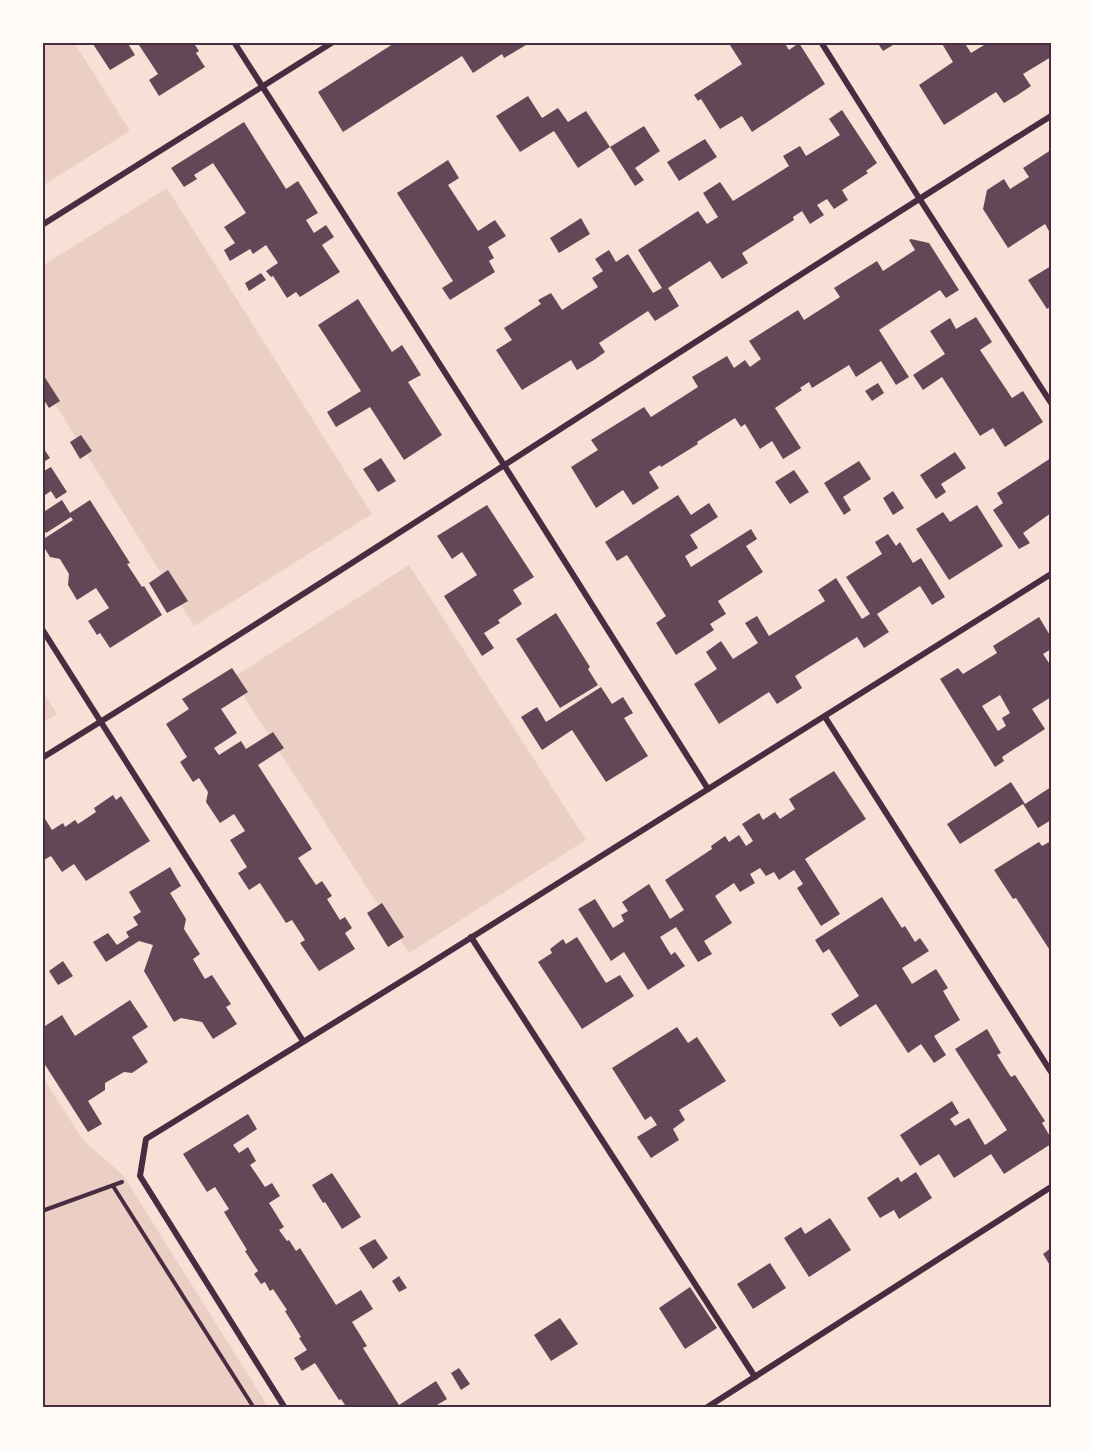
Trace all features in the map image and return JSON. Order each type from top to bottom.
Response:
[{"type":"street","points":[[234,42],[708,789]]},
{"type":"street","points":[[42,225],[333,42]]},
{"type":"street","points":[[821,42],[1051,403]]},
{"type":"street","points":[[42,758],[1051,116]]},
{"type":"street","points":[[285,1408],[140,1176],[146,1139],[1051,574]]},
{"type":"street","points":[[42,629],[303,1041]]},
{"type":"street","points":[[825,717],[1051,1072]]},
{"type":"street","points":[[471,937],[755,1377]]},
{"type":"street","points":[[706,1408],[1051,1187]]},
{"type":"path","points":[[42,1211],[140,1176]]},
{"type":"path","points":[[113,1186],[254,1408]]},
{"type":"shaded area","points":[[42,42],[74,42],[130,131],[42,186]]},
{"type":"shaded area","points":[[167,188],[372,514],[194,626],[42,383],[42,266]]},
{"type":"shaded area","points":[[409,565],[586,840],[409,953],[232,678]]},
{"type":"shaded area","points":[[42,690],[57,714],[42,723]]},
{"type":"shaded area","points":[[43,1077],[83,1140],[123,1175],[269,1408],[42,1408]]},
{"type":"building","points":[[127,42],[135,55],[110,70],[93,44]]},
{"type":"building","points":[[137,42],[193,42],[199,51],[196,53],[205,67],[159,96],[149,80],[158,74]]},
{"type":"building","points":[[396,42],[531,42],[504,58],[502,54],[473,73],[462,56],[343,132],[318,92]]},
{"type":"building","points":[[728,42],[784,42],[789,50],[799,43],[825,84],[752,132],[742,116],[720,129],[701,99],[698,101],[694,95],[742,64]]},
{"type":"building","points":[[877,42],[898,42],[883,51]]},
{"type":"building","points":[[941,42],[964,42],[971,53],[984,45],[983,42],[1051,42],[1051,57],[1023,74],[1031,86],[1016,96],[1004,103],[996,92],[944,125],[919,85],[953,62]]},
{"type":"building","points":[[528,96],[542,118],[558,108],[568,122],[586,111],[610,147],[578,168],[554,131],[520,152],[496,116]]},
{"type":"building","points":[[842,110],[877,163],[866,171],[868,173],[842,190],[848,200],[834,209],[827,199],[817,205],[824,215],[810,224],[802,211],[793,217],[794,220],[742,253],[748,263],[722,279],[710,261],[668,288],[679,306],[655,321],[648,311],[599,343],[605,352],[594,360],[577,370],[571,360],[522,390],[496,350],[512,340],[504,328],[541,304],[538,300],[551,293],[562,310],[598,287],[592,278],[603,271],[595,259],[609,250],[616,262],[628,254],[653,293],[662,288],[638,250],[698,211],[707,224],[718,217],[703,193],[720,182],[733,201],[789,166],[783,156],[800,146],[806,156],[840,135],[829,119]]},
{"type":"building","points":[[244,122],[286,189],[298,181],[318,213],[306,220],[314,233],[326,225],[334,237],[322,245],[340,272],[300,297],[296,292],[287,298],[273,276],[271,277],[266,271],[278,263],[266,245],[253,254],[250,249],[230,261],[224,250],[235,243],[224,227],[246,213],[213,163],[194,175],[197,179],[184,187],[171,168]]},
{"type":"building","points":[[644,126],[660,151],[635,168],[644,180],[635,186],[610,147]]},
{"type":"building","points":[[705,139],[717,157],[679,181],[667,162]]},
{"type":"building","points":[[1051,150],[1051,230],[1049,231],[1045,224],[1008,248],[983,209],[987,190],[1004,179],[1010,189],[1029,177],[1023,168]]},
{"type":"building","points":[[448,160],[459,178],[448,185],[478,231],[495,220],[506,236],[488,247],[494,258],[489,261],[495,272],[450,300],[442,288],[453,281],[397,193]]},
{"type":"building","points":[[581,218],[590,234],[559,253],[550,238]]},
{"type":"building","points":[[909,240],[929,243],[959,290],[946,298],[940,290],[879,330],[909,377],[896,385],[881,361],[856,377],[849,365],[812,388],[809,382],[800,388],[802,390],[775,408],[801,448],[783,459],[772,441],[760,449],[745,424],[741,427],[735,418],[697,442],[698,444],[649,472],[659,488],[633,505],[623,490],[596,508],[571,467],[598,450],[591,440],[644,407],[651,417],[698,387],[692,377],[727,356],[734,368],[745,360],[750,367],[761,359],[749,341],[798,310],[804,320],[840,297],[834,288],[877,261],[883,271],[915,250]]},
{"type":"building","points":[[1051,266],[1051,306],[1047,309],[1028,280]]},
{"type":"building","points":[[261,273],[266,280],[249,291],[245,283]]},
{"type":"building","points":[[358,299],[392,352],[402,345],[421,375],[408,382],[442,435],[404,460],[370,407],[336,427],[327,412],[361,391],[318,325]]},
{"type":"building","points":[[976,317],[992,342],[980,350],[1012,398],[1023,391],[1043,422],[1005,447],[993,428],[980,436],[942,377],[923,390],[913,375],[945,354],[930,331],[950,318],[956,329]]},
{"type":"building","points":[[42,373],[60,401],[49,408],[42,397]]},
{"type":"building","points":[[878,383],[884,393],[872,401],[865,391]]},
{"type":"building","points":[[81,435],[92,451],[80,459],[70,442]]},
{"type":"building","points":[[42,446],[50,458],[42,463]]},
{"type":"building","points":[[955,452],[966,468],[941,484],[946,492],[936,499],[920,475]]},
{"type":"building","points":[[381,458],[396,481],[378,492],[363,469]]},
{"type":"building","points":[[1051,458],[1051,513],[1023,533],[1030,543],[1019,549],[993,510],[1003,503],[997,493]]},
{"type":"building","points":[[859,461],[871,479],[843,497],[851,510],[844,515],[824,483]]},
{"type":"building","points":[[51,467],[67,492],[56,499],[51,491],[42,497],[42,472]]},
{"type":"building","points":[[794,470],[809,492],[790,504],[775,482]]},
{"type":"building","points":[[893,491],[904,508],[893,515],[883,498]]},
{"type":"building","points":[[678,495],[691,515],[709,503],[718,517],[690,535],[698,548],[685,556],[691,567],[751,529],[757,539],[746,546],[763,572],[718,601],[726,614],[710,624],[714,630],[676,655],[656,623],[666,616],[627,555],[617,561],[605,542]]},
{"type":"building","points":[[62,500],[70,513],[90,500],[130,563],[127,564],[162,615],[110,648],[100,633],[97,635],[88,621],[109,608],[96,588],[77,600],[68,585],[69,574],[60,559],[50,557],[42,544],[42,540],[73,520],[71,517],[46,533],[42,527],[42,513]]},
{"type":"building","points":[[487,505],[534,577],[513,590],[522,604],[498,620],[500,623],[484,633],[494,648],[482,656],[444,596],[477,575],[462,552],[452,559],[437,536]]},
{"type":"building","points":[[977,505],[1003,546],[949,580],[916,529],[943,512],[950,522]]},
{"type":"building","points":[[888,534],[896,546],[900,542],[913,563],[921,558],[945,597],[932,605],[920,586],[877,614],[889,632],[864,648],[857,637],[795,676],[802,688],[777,704],[769,692],[719,724],[694,684],[717,669],[706,652],[721,641],[733,659],[758,643],[745,623],[757,616],[769,636],[825,601],[818,590],[836,578],[862,619],[870,614],[846,577],[882,554],[875,542]]},
{"type":"building","points":[[168,570],[188,601],[167,613],[149,583]]},
{"type":"building","points":[[556,613],[590,667],[588,669],[598,685],[560,708],[516,639]]},
{"type":"building","points":[[1039,617],[1051,637],[1051,649],[1043,654],[1051,666],[1051,697],[1032,709],[1045,729],[1002,757],[1004,761],[995,767],[940,679],[958,668],[963,674],[997,653],[993,646]],"holes":[[[1000,695],[1010,713],[1002,718],[1006,726],[998,731],[982,706]]]},
{"type":"building","points":[[232,668],[248,692],[221,709],[237,733],[214,748],[219,755],[241,741],[246,749],[273,732],[284,748],[258,765],[312,849],[298,858],[316,885],[322,881],[332,896],[327,899],[340,920],[345,917],[352,928],[345,933],[355,949],[319,971],[300,943],[305,940],[292,920],[286,923],[260,883],[249,890],[238,873],[247,867],[230,840],[245,831],[234,814],[220,823],[206,802],[208,792],[199,778],[193,782],[180,762],[187,757],[166,724],[189,709],[182,699]]},
{"type":"building","points":[[601,687],[612,704],[623,697],[633,713],[624,718],[648,756],[606,782],[572,730],[542,750],[521,717],[537,707],[546,722]]},
{"type":"building","points":[[834,771],[866,819],[805,859],[840,914],[821,926],[797,888],[803,884],[794,870],[779,880],[774,872],[766,876],[760,868],[750,874],[755,883],[740,892],[734,883],[715,896],[732,923],[704,941],[712,954],[698,962],[676,927],[660,937],[671,955],[675,952],[685,966],[648,990],[624,952],[611,961],[578,909],[595,899],[613,928],[624,921],[621,915],[628,911],[622,902],[649,884],[670,919],[684,910],[665,880],[712,849],[711,846],[725,836],[729,842],[739,835],[746,846],[753,841],[742,824],[759,813],[763,820],[775,812],[780,819],[795,809],[789,799]]},
{"type":"building","points":[[1011,782],[1025,804],[1051,787],[1051,820],[1038,828],[1023,804],[960,844],[947,824]]},
{"type":"building","points":[[113,795],[116,800],[121,796],[150,841],[86,881],[74,864],[62,872],[51,856],[42,861],[42,814],[52,830],[63,823],[65,827],[75,820],[78,824],[96,812],[94,808]]},
{"type":"building","points":[[1051,841],[1051,952],[1016,898],[1013,899],[994,870],[1039,842],[1042,846]]},
{"type":"building","points":[[170,867],[181,886],[170,893],[186,919],[184,929],[200,954],[193,959],[205,979],[212,975],[231,1004],[226,1007],[237,1024],[213,1039],[202,1022],[181,1018],[174,1022],[144,971],[153,945],[139,941],[106,962],[93,942],[108,933],[117,945],[129,937],[126,932],[138,925],[133,917],[141,912],[129,892]]},
{"type":"building","points":[[882,897],[902,928],[905,926],[915,942],[920,938],[929,951],[902,968],[912,984],[936,969],[948,988],[943,991],[960,1020],[934,1036],[946,1055],[934,1063],[921,1044],[908,1053],[876,1004],[840,1027],[831,1014],[859,996],[829,949],[823,953],[815,940]]},
{"type":"building","points":[[382,903],[404,937],[388,947],[367,913]]},
{"type":"building","points":[[577,937],[606,983],[620,975],[634,996],[582,1029],[538,962],[552,953],[550,949],[563,939],[566,944]]},
{"type":"building","points":[[63,961],[73,976],[58,985],[49,971]]},
{"type":"building","points":[[130,1000],[148,1027],[132,1037],[148,1062],[132,1073],[124,1072],[105,1083],[105,1090],[88,1101],[102,1124],[88,1132],[42,1060],[42,1028],[62,1015],[75,1036]]},
{"type":"building","points":[[677,1027],[688,1043],[697,1037],[726,1081],[679,1110],[685,1120],[673,1129],[679,1140],[651,1158],[637,1137],[657,1125],[651,1116],[645,1120],[612,1068]]},
{"type":"building","points":[[987,1029],[1001,1053],[997,1055],[1011,1077],[1015,1075],[1045,1121],[1042,1123],[1051,1138],[1051,1144],[1004,1174],[991,1154],[954,1178],[939,1154],[920,1166],[900,1135],[952,1101],[959,1113],[950,1119],[955,1126],[969,1118],[985,1145],[1007,1130],[955,1049]]},
{"type":"building","points":[[248,1114],[257,1129],[233,1145],[239,1153],[248,1147],[256,1161],[250,1165],[265,1187],[272,1183],[280,1196],[269,1203],[284,1227],[279,1230],[296,1251],[300,1248],[336,1305],[361,1290],[373,1309],[352,1322],[367,1346],[363,1348],[399,1405],[436,1381],[447,1399],[432,1408],[347,1408],[341,1399],[339,1400],[315,1363],[302,1371],[294,1358],[307,1350],[285,1311],[287,1310],[273,1289],[270,1291],[265,1282],[261,1284],[254,1274],[258,1271],[224,1212],[229,1209],[215,1187],[207,1192],[183,1154]]},
{"type":"building","points":[[916,1172],[932,1198],[899,1219],[894,1210],[880,1218],[867,1198],[898,1177],[901,1182]]},
{"type":"building","points":[[332,1173],[361,1217],[342,1229],[312,1185]]},
{"type":"building","points":[[830,1218],[851,1250],[809,1277],[784,1238],[801,1227],[805,1234]]},
{"type":"building","points":[[375,1239],[388,1258],[373,1269],[359,1248]]},
{"type":"building","points":[[1051,1248],[1051,1267],[1043,1254]]},
{"type":"building","points":[[770,1263],[786,1288],[753,1309],[737,1284]]},
{"type":"building","points":[[399,1276],[407,1288],[399,1292],[392,1281]]},
{"type":"building","points":[[690,1287],[717,1328],[685,1349],[659,1308]]},
{"type":"building","points":[[560,1318],[578,1344],[551,1361],[534,1335]]},
{"type":"building","points":[[459,1368],[470,1384],[461,1390],[451,1373]]}]
